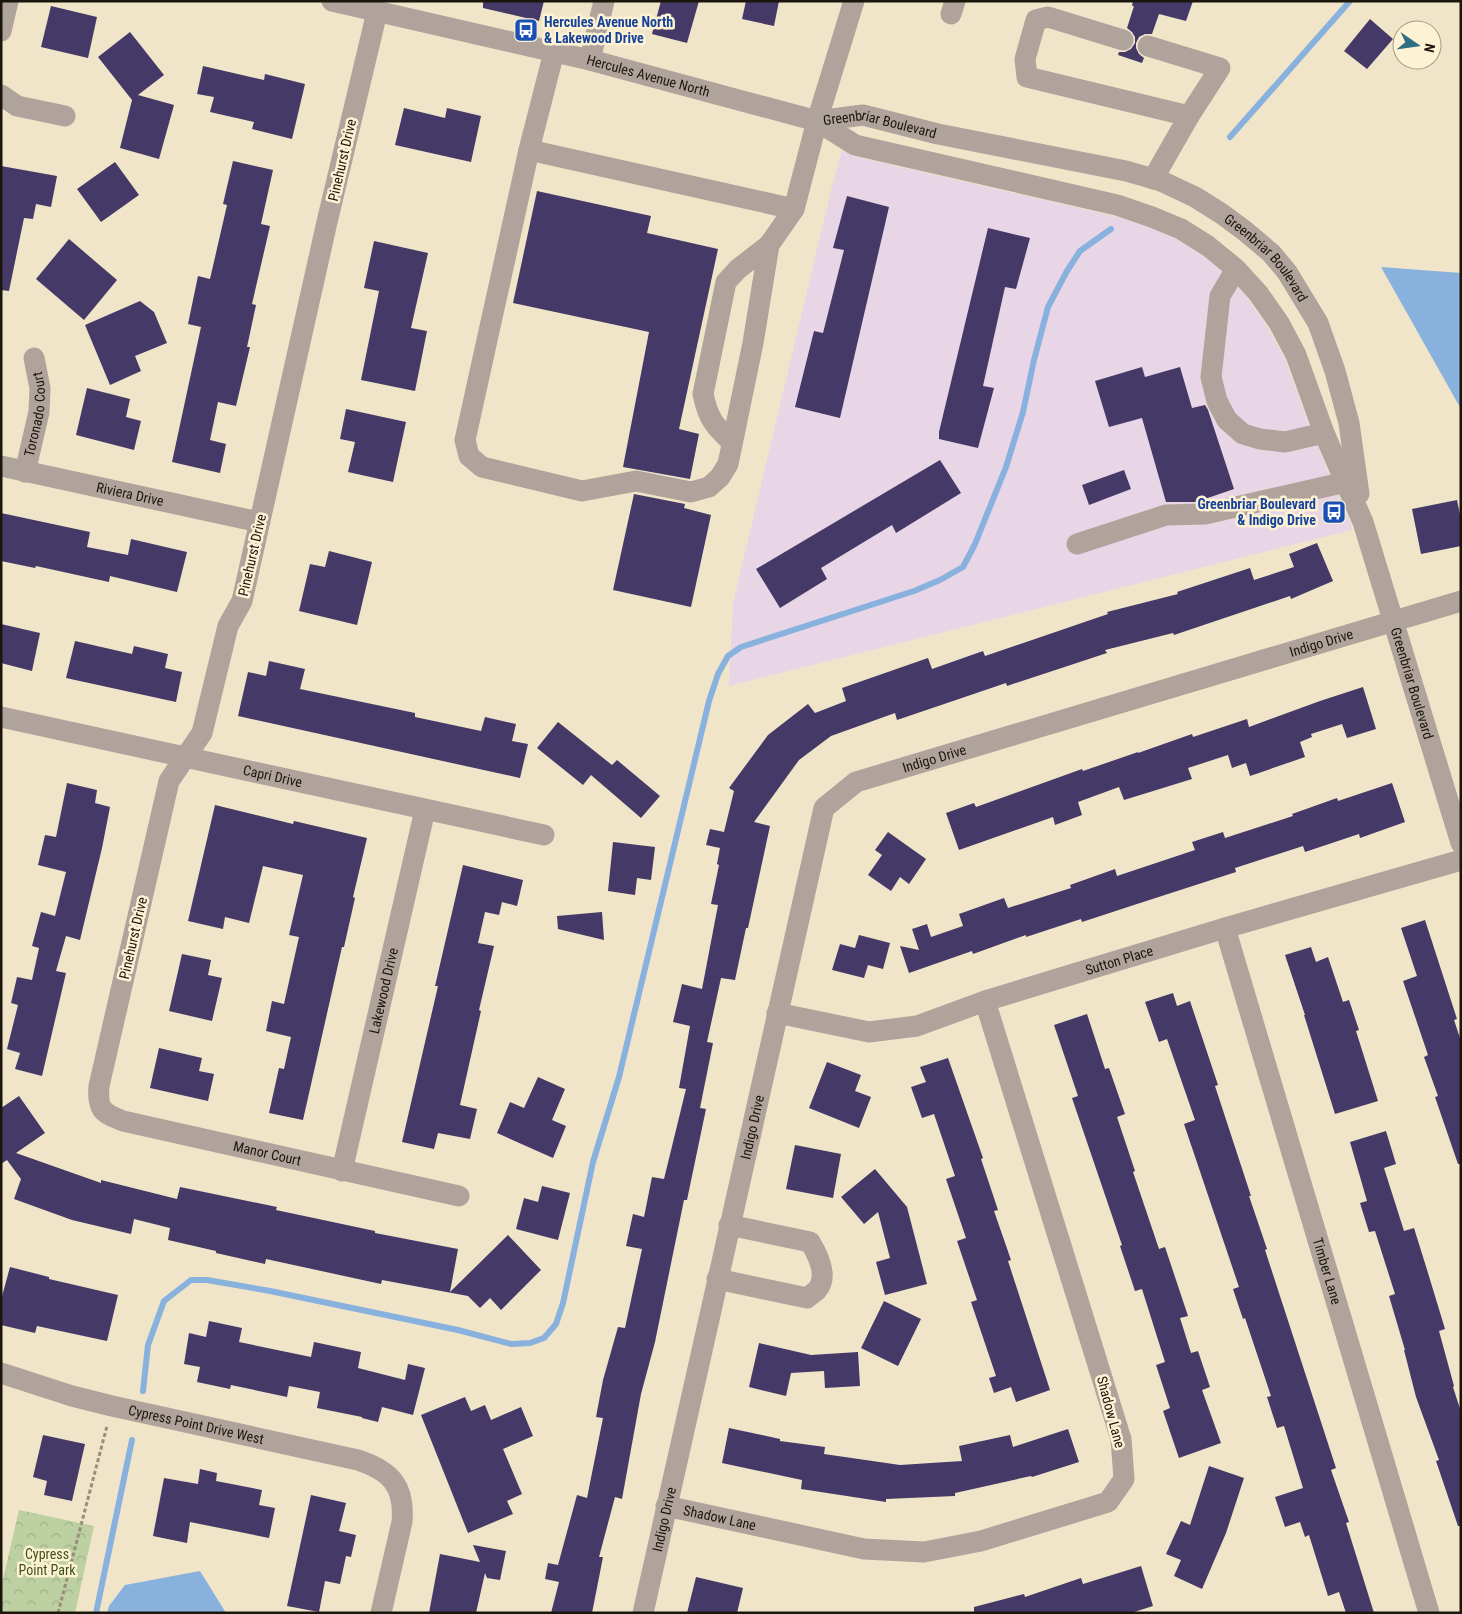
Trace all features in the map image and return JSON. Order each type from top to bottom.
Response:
[{"type":"street","points":[[1,31],[8,1]]},
{"type":"street","points":[[590,60],[604,1]]},
{"type":"street","points":[[732,442],[715,427],[706,410],[703,394],[726,282],[738,269],[769,245],[794,209],[817,121],[854,1]]},
{"type":"street","name":"Hercules Avenue North","points":[[340,2],[590,60],[817,121]]},
{"type":"street","name":"Pinehurst Drive","points":[[99,1086],[169,781],[202,733],[228,626],[242,601],[325,232],[377,12]]},
{"type":"street","points":[[1123,40],[1048,17],[1036,20],[1025,59],[1027,77],[1189,116]]},
{"type":"street","points":[[1148,46],[1220,68],[1189,116],[1153,179]]},
{"type":"street","points":[[554,52],[529,150],[465,440],[469,456],[482,467],[582,491],[636,481],[691,492],[709,487],[720,477],[728,464],[754,343],[769,245]]},
{"type":"street","points":[[1,95],[17,106],[65,116]]},
{"type":"street","name":"Greenbriar Boulevard","points":[[817,121],[863,115],[938,134],[1126,171],[1153,179],[1195,197],[1245,230],[1271,253],[1288,272],[1318,323],[1335,371],[1349,424],[1363,522]]},
{"type":"street","name":"Greenbriar Boulevard","points":[[817,121],[855,145],[1117,205],[1152,216],[1181,229],[1208,246],[1236,269],[1258,293],[1279,323],[1296,356],[1324,433],[1363,522],[1461,843]]},
{"type":"street","points":[[529,150],[794,209]]},
{"type":"street","points":[[1236,269],[1220,296],[1211,377],[1217,400],[1227,420],[1243,434],[1260,439],[1285,442],[1324,433]]},
{"type":"street","name":"Toronado Court","points":[[25,472],[39,412],[40,388],[34,358]]},
{"type":"street","name":"Riviera Drive","points":[[1,466],[259,522]]},
{"type":"street","points":[[1077,544],[1166,515],[1205,514],[1346,482]]},
{"type":"street","name":"Indigo Drive","points":[[643,1613],[824,808],[856,782],[1461,601]]},
{"type":"street","name":"Capri Drive","points":[[1,717],[544,835]]},
{"type":"street","name":"Lakewood Drive","points":[[342,1171],[425,810]]},
{"type":"street","name":"Sutton Place","points":[[777,1013],[869,1032],[917,1026],[985,1001],[1224,928],[1461,860]]},
{"type":"street","name":"Timber Lane","points":[[1224,928],[1429,1613]]},
{"type":"street","name":"Shadow Lane","points":[[666,1506],[864,1549],[924,1552],[981,1541],[1108,1502],[1124,1479],[1121,1440],[985,1001]]},
{"type":"street","name":"Manor Court","points":[[99,1086],[98,1098],[100,1108],[108,1115],[123,1121],[459,1196]]},
{"type":"street","points":[[717,1279],[808,1298],[818,1289],[822,1277],[818,1256],[810,1242],[729,1225]]},
{"type":"street","name":"Cypress Point Drive West","points":[[1,1373],[72,1396],[112,1406],[358,1460],[375,1466],[392,1477],[399,1490],[403,1506],[402,1522],[381,1613]]},
{"type":"path","points":[[58,1613],[112,1406]]},
{"type":"shaded area","points":[[842,150],[853,156],[1114,216],[1148,226],[1176,238],[1201,254],[1227,276],[1248,299],[1268,328],[1285,359],[1313,436],[1352,530],[729,686],[733,603]]},
{"type":"green space","name":"Cypress Point Park","points":[[19,1510],[94,1526],[75,1613],[1,1613],[1,1588]]},
{"type":"water","points":[[1381,267],[1461,273],[1461,409]]},
{"type":"water","points":[[200,1571],[226,1613],[107,1613],[109,1606],[125,1585]]},
{"type":"building","points":[[483,1],[544,1],[539,21],[483,8]]},
{"type":"building","points":[[661,1],[699,1],[687,43],[652,34]]},
{"type":"building","points":[[746,1],[779,1],[774,26],[742,19]]},
{"type":"building","points":[[1133,1],[1193,1],[1186,21],[1159,14],[1152,34],[1145,34],[1139,37],[1136,48],[1144,58],[1142,63],[1118,55],[1119,52],[1131,49],[1135,43],[1135,37],[1127,28],[1134,6],[1132,6]]},
{"type":"building","points":[[51,6],[97,17],[88,58],[41,47]]},
{"type":"building","points":[[1370,19],[1392,38],[1367,69],[1344,51]]},
{"type":"building","points":[[130,32],[164,75],[138,95],[174,105],[159,159],[120,148],[132,100],[98,57]]},
{"type":"building","points":[[203,66],[264,80],[265,74],[305,84],[292,139],[252,129],[254,122],[210,112],[214,97],[197,94]]},
{"type":"building","points":[[404,108],[445,118],[447,108],[481,116],[471,162],[395,145]]},
{"type":"building","points":[[233,161],[273,170],[261,224],[270,226],[252,304],[256,305],[247,347],[250,347],[236,406],[218,402],[210,440],[226,444],[220,473],[172,462],[201,327],[188,324],[198,276],[210,279],[227,205],[223,204]]},
{"type":"building","points":[[115,162],[139,195],[101,222],[77,189]]},
{"type":"building","points":[[1,166],[57,176],[51,207],[36,204],[33,219],[24,218],[9,291],[1,290]]},
{"type":"building","points":[[537,191],[651,216],[647,233],[718,249],[679,429],[699,434],[690,479],[623,467],[649,332],[513,303]]},
{"type":"building","points":[[847,196],[889,207],[840,418],[795,407],[814,331],[823,333],[844,250],[833,248]]},
{"type":"building","points":[[988,228],[1030,238],[1016,289],[1005,287],[983,386],[994,388],[978,448],[939,439],[939,432]]},
{"type":"building","points":[[69,239],[117,280],[84,320],[36,279]]},
{"type":"building","points":[[374,241],[428,253],[411,328],[427,331],[415,391],[361,380],[379,291],[364,288]]},
{"type":"building","points":[[140,301],[154,312],[167,343],[135,356],[141,371],[110,385],[85,325]]},
{"type":"building","points":[[1142,367],[1145,377],[1180,367],[1192,408],[1205,405],[1208,410],[1234,489],[1196,502],[1166,502],[1142,418],[1109,427],[1095,381]]},
{"type":"building","points":[[87,388],[130,399],[126,417],[141,421],[134,450],[76,435]]},
{"type":"building","points":[[346,409],[406,422],[393,482],[348,472],[355,442],[340,439]]},
{"type":"building","points":[[940,460],[961,493],[896,533],[892,525],[821,568],[827,579],[780,608],[756,569]]},
{"type":"building","points":[[1124,470],[1131,489],[1089,505],[1082,485]]},
{"type":"building","points":[[634,494],[685,504],[684,508],[711,515],[691,607],[613,590]]},
{"type":"building","points":[[1457,500],[1461,519],[1461,546],[1421,554],[1412,509]]},
{"type":"building","points":[[1,513],[90,532],[87,547],[128,555],[131,539],[187,552],[177,592],[110,576],[109,582],[36,566],[35,568],[1,561]]},
{"type":"building","points":[[1317,543],[1333,581],[1291,599],[1290,596],[1174,635],[1173,633],[1105,650],[1107,653],[1007,686],[1006,683],[897,720],[895,713],[831,736],[799,760],[754,822],[770,826],[735,980],[721,978],[707,1042],[713,1043],[700,1108],[706,1109],[687,1200],[684,1200],[655,1342],[641,1394],[622,1499],[615,1497],[599,1557],[603,1557],[592,1613],[551,1613],[559,1582],[545,1579],[548,1563],[558,1565],[577,1495],[587,1498],[603,1418],[596,1417],[603,1380],[618,1327],[625,1328],[642,1249],[626,1246],[633,1214],[644,1217],[652,1177],[664,1179],[686,1089],[679,1088],[690,1026],[673,1022],[682,984],[702,989],[718,905],[711,904],[719,865],[717,864],[720,848],[706,845],[710,829],[724,832],[734,791],[729,788],[768,735],[808,704],[815,713],[846,701],[842,688],[928,658],[932,669],[983,651],[985,656],[1108,614],[1107,612],[1178,594],[1177,592],[1250,568],[1254,580],[1294,567],[1289,554]]},
{"type":"building","points":[[329,551],[372,562],[357,625],[299,611],[310,564],[325,567]]},
{"type":"building","points":[[1,624],[40,633],[32,671],[1,663]]},
{"type":"building","points":[[75,641],[132,654],[134,646],[168,654],[165,668],[182,672],[176,702],[66,678]]},
{"type":"building","points":[[269,661],[305,669],[300,689],[415,713],[415,717],[481,731],[485,717],[516,724],[512,741],[528,744],[520,778],[238,716],[248,672],[266,676]]},
{"type":"building","points":[[1363,687],[1376,729],[1347,738],[1342,724],[1311,734],[1312,737],[1300,742],[1305,757],[1250,776],[1246,763],[1232,768],[1228,755],[1188,768],[1192,779],[1124,800],[1119,787],[1078,802],[1082,815],[1055,825],[1053,817],[959,850],[946,813],[974,803],[976,807],[1082,769],[1083,771],[1192,734],[1193,737],[1247,719],[1249,727]]},
{"type":"building","points":[[558,722],[612,765],[617,760],[660,796],[641,818],[591,775],[583,785],[537,748]]},
{"type":"building","points":[[67,783],[97,790],[95,803],[110,807],[80,940],[66,936],[56,971],[66,973],[42,1076],[15,1069],[20,1053],[7,1049],[18,1005],[11,1003],[17,977],[32,980],[39,948],[32,946],[41,912],[55,916],[66,872],[38,865],[45,835],[56,837]]},
{"type":"building","points":[[1392,783],[1405,822],[1360,838],[1359,834],[1305,852],[1303,846],[1235,868],[1236,872],[1082,922],[1081,919],[1026,937],[1026,935],[973,954],[972,951],[909,973],[900,946],[919,950],[912,929],[927,924],[931,937],[963,926],[959,914],[1004,898],[1008,908],[1071,888],[1070,885],[1115,869],[1117,876],[1195,850],[1192,842],[1223,832],[1225,838],[1293,816],[1292,814],[1337,798],[1338,801]]},
{"type":"building","points":[[215,805],[293,824],[294,821],[367,838],[353,897],[355,898],[344,947],[342,947],[303,1120],[269,1113],[279,1068],[284,1069],[291,1037],[266,1031],[272,1001],[284,1004],[299,937],[289,935],[303,875],[263,866],[249,923],[225,917],[223,929],[188,921]]},
{"type":"building","points":[[888,832],[926,859],[909,884],[900,877],[891,891],[868,875],[882,855],[875,850]]},
{"type":"building","points":[[613,842],[655,847],[651,880],[637,878],[635,895],[608,891]]},
{"type":"building","points":[[463,865],[523,880],[517,906],[502,902],[499,915],[485,912],[478,943],[494,946],[460,1105],[477,1109],[470,1139],[438,1133],[434,1149],[402,1142],[438,986],[435,986]]},
{"type":"building","points":[[602,912],[604,940],[558,929],[557,916]]},
{"type":"building","points":[[1425,920],[1457,1019],[1454,1020],[1461,1041],[1461,1164],[1458,1164],[1435,1097],[1438,1096],[1424,1057],[1428,1055],[1403,981],[1417,976],[1401,928]]},
{"type":"building","points":[[859,935],[890,943],[883,969],[868,965],[864,978],[832,970],[840,944],[855,948]]},
{"type":"building","points":[[1311,947],[1316,962],[1328,957],[1343,1002],[1349,1000],[1359,1030],[1356,1031],[1378,1101],[1335,1114],[1285,955]]},
{"type":"building","points":[[182,954],[211,960],[208,975],[222,978],[212,1021],[169,1011]]},
{"type":"building","points":[[1173,993],[1177,1006],[1190,1001],[1218,1085],[1215,1086],[1251,1196],[1249,1196],[1267,1249],[1265,1250],[1336,1468],[1331,1470],[1349,1522],[1346,1523],[1374,1613],[1346,1613],[1339,1592],[1328,1596],[1309,1535],[1305,1537],[1300,1522],[1285,1527],[1275,1497],[1303,1488],[1284,1426],[1277,1428],[1267,1397],[1271,1396],[1245,1318],[1243,1319],[1233,1289],[1239,1287],[1184,1124],[1195,1120],[1167,1039],[1159,1042],[1145,1002]]},
{"type":"building","points":[[1087,1014],[1105,1069],[1109,1068],[1125,1114],[1117,1117],[1135,1171],[1133,1172],[1159,1249],[1165,1247],[1188,1316],[1180,1318],[1191,1353],[1198,1351],[1210,1387],[1202,1390],[1221,1443],[1179,1458],[1163,1411],[1170,1408],[1156,1365],[1165,1362],[1142,1289],[1135,1291],[1120,1246],[1122,1245],[1072,1098],[1078,1096],[1054,1025]]},
{"type":"building","points":[[159,1048],[202,1058],[199,1071],[214,1074],[208,1101],[150,1088]]},
{"type":"building","points":[[948,1058],[983,1158],[981,1159],[998,1210],[994,1211],[1011,1260],[1008,1261],[1050,1390],[1016,1402],[1011,1387],[994,1393],[989,1378],[996,1376],[971,1302],[977,1300],[957,1241],[966,1238],[946,1179],[955,1176],[934,1114],[922,1118],[911,1087],[926,1082],[920,1067]]},
{"type":"building","points":[[827,1062],[861,1075],[855,1091],[871,1097],[859,1128],[809,1108]]},
{"type":"building","points":[[538,1077],[565,1089],[552,1120],[566,1126],[553,1158],[497,1133],[510,1102],[524,1108]]},
{"type":"building","points":[[19,1096],[45,1133],[16,1153],[101,1183],[101,1180],[177,1199],[180,1187],[277,1207],[276,1210],[375,1231],[375,1233],[458,1249],[450,1292],[508,1235],[541,1270],[501,1310],[490,1298],[480,1308],[468,1296],[382,1280],[381,1284],[266,1259],[265,1264],[216,1253],[216,1251],[168,1240],[170,1228],[134,1219],[131,1234],[72,1220],[14,1199],[21,1179],[7,1160],[1,1164],[1,1108]]},
{"type":"building","points":[[1386,1131],[1396,1164],[1384,1168],[1404,1231],[1414,1228],[1445,1329],[1439,1331],[1461,1412],[1461,1526],[1458,1526],[1436,1461],[1439,1460],[1416,1397],[1405,1350],[1389,1296],[1395,1294],[1375,1231],[1369,1232],[1360,1203],[1367,1201],[1350,1142]]},
{"type":"building","points":[[795,1145],[841,1154],[833,1198],[786,1189]]},
{"type":"building","points":[[875,1169],[907,1207],[927,1284],[885,1295],[876,1262],[890,1258],[878,1212],[864,1224],[841,1197]]},
{"type":"building","points":[[542,1186],[570,1193],[558,1240],[516,1229],[524,1198],[538,1202]]},
{"type":"building","points":[[10,1267],[49,1277],[49,1279],[118,1295],[107,1341],[37,1326],[35,1333],[1,1325],[1,1300]]},
{"type":"building","points":[[884,1301],[921,1319],[898,1366],[861,1348]]},
{"type":"building","points":[[209,1321],[242,1328],[239,1342],[311,1357],[314,1342],[361,1352],[358,1368],[405,1380],[408,1364],[425,1368],[413,1415],[382,1407],[378,1422],[317,1408],[320,1392],[289,1386],[287,1397],[231,1385],[230,1389],[197,1382],[200,1367],[184,1364],[189,1333],[206,1337]]},
{"type":"building","points":[[759,1343],[811,1355],[858,1352],[860,1386],[825,1388],[824,1371],[791,1373],[786,1396],[749,1387]]},
{"type":"building","points":[[465,1397],[471,1411],[485,1405],[491,1420],[521,1407],[533,1436],[503,1449],[522,1494],[507,1501],[513,1514],[468,1533],[421,1415]]},
{"type":"building","points":[[729,1428],[780,1439],[780,1441],[825,1447],[824,1454],[900,1465],[962,1461],[959,1446],[1010,1435],[1013,1447],[1068,1429],[1079,1462],[1032,1477],[955,1493],[955,1496],[886,1499],[886,1502],[801,1489],[802,1480],[722,1463]]},
{"type":"building","points":[[43,1435],[85,1444],[72,1501],[44,1495],[47,1481],[33,1477]]},
{"type":"building","points":[[1209,1466],[1244,1478],[1226,1533],[1202,1589],[1174,1576],[1181,1560],[1166,1554],[1181,1521],[1190,1525]]},
{"type":"building","points":[[200,1469],[217,1473],[216,1481],[262,1490],[259,1505],[275,1508],[269,1538],[190,1522],[187,1543],[153,1536],[164,1478],[198,1484]]},
{"type":"building","points":[[311,1495],[346,1503],[339,1531],[356,1535],[351,1557],[346,1556],[340,1584],[325,1581],[319,1612],[287,1606]]},
{"type":"building","points":[[473,1545],[506,1551],[500,1580],[487,1578],[485,1573],[476,1613],[429,1613],[440,1554],[480,1562]]},
{"type":"building","points":[[1141,1566],[1153,1606],[1131,1613],[974,1613],[974,1607],[1024,1594],[1025,1597],[1081,1578],[1083,1584]]},
{"type":"building","points":[[696,1577],[743,1588],[737,1613],[687,1613]]},
{"type":"waterway","points":[[1230,137],[1350,1]]},
{"type":"waterway","points":[[143,1391],[148,1345],[164,1301],[191,1280],[207,1280],[270,1291],[458,1330],[511,1344],[530,1343],[544,1338],[556,1324],[563,1303],[593,1162],[619,1077],[709,701],[718,674],[728,656],[741,647],[914,591],[940,580],[963,567],[975,544],[1006,467],[1023,412],[1048,307],[1080,251],[1111,229]]},
{"type":"waterway","points":[[96,1613],[132,1440]]},
{"type":"place","name":"Hercules Avenue North & Lakewood Drive","points":[[526,30]]},
{"type":"place","name":"Greenbriar Boulevard & Indigo Drive","points":[[1334,512]]}]
